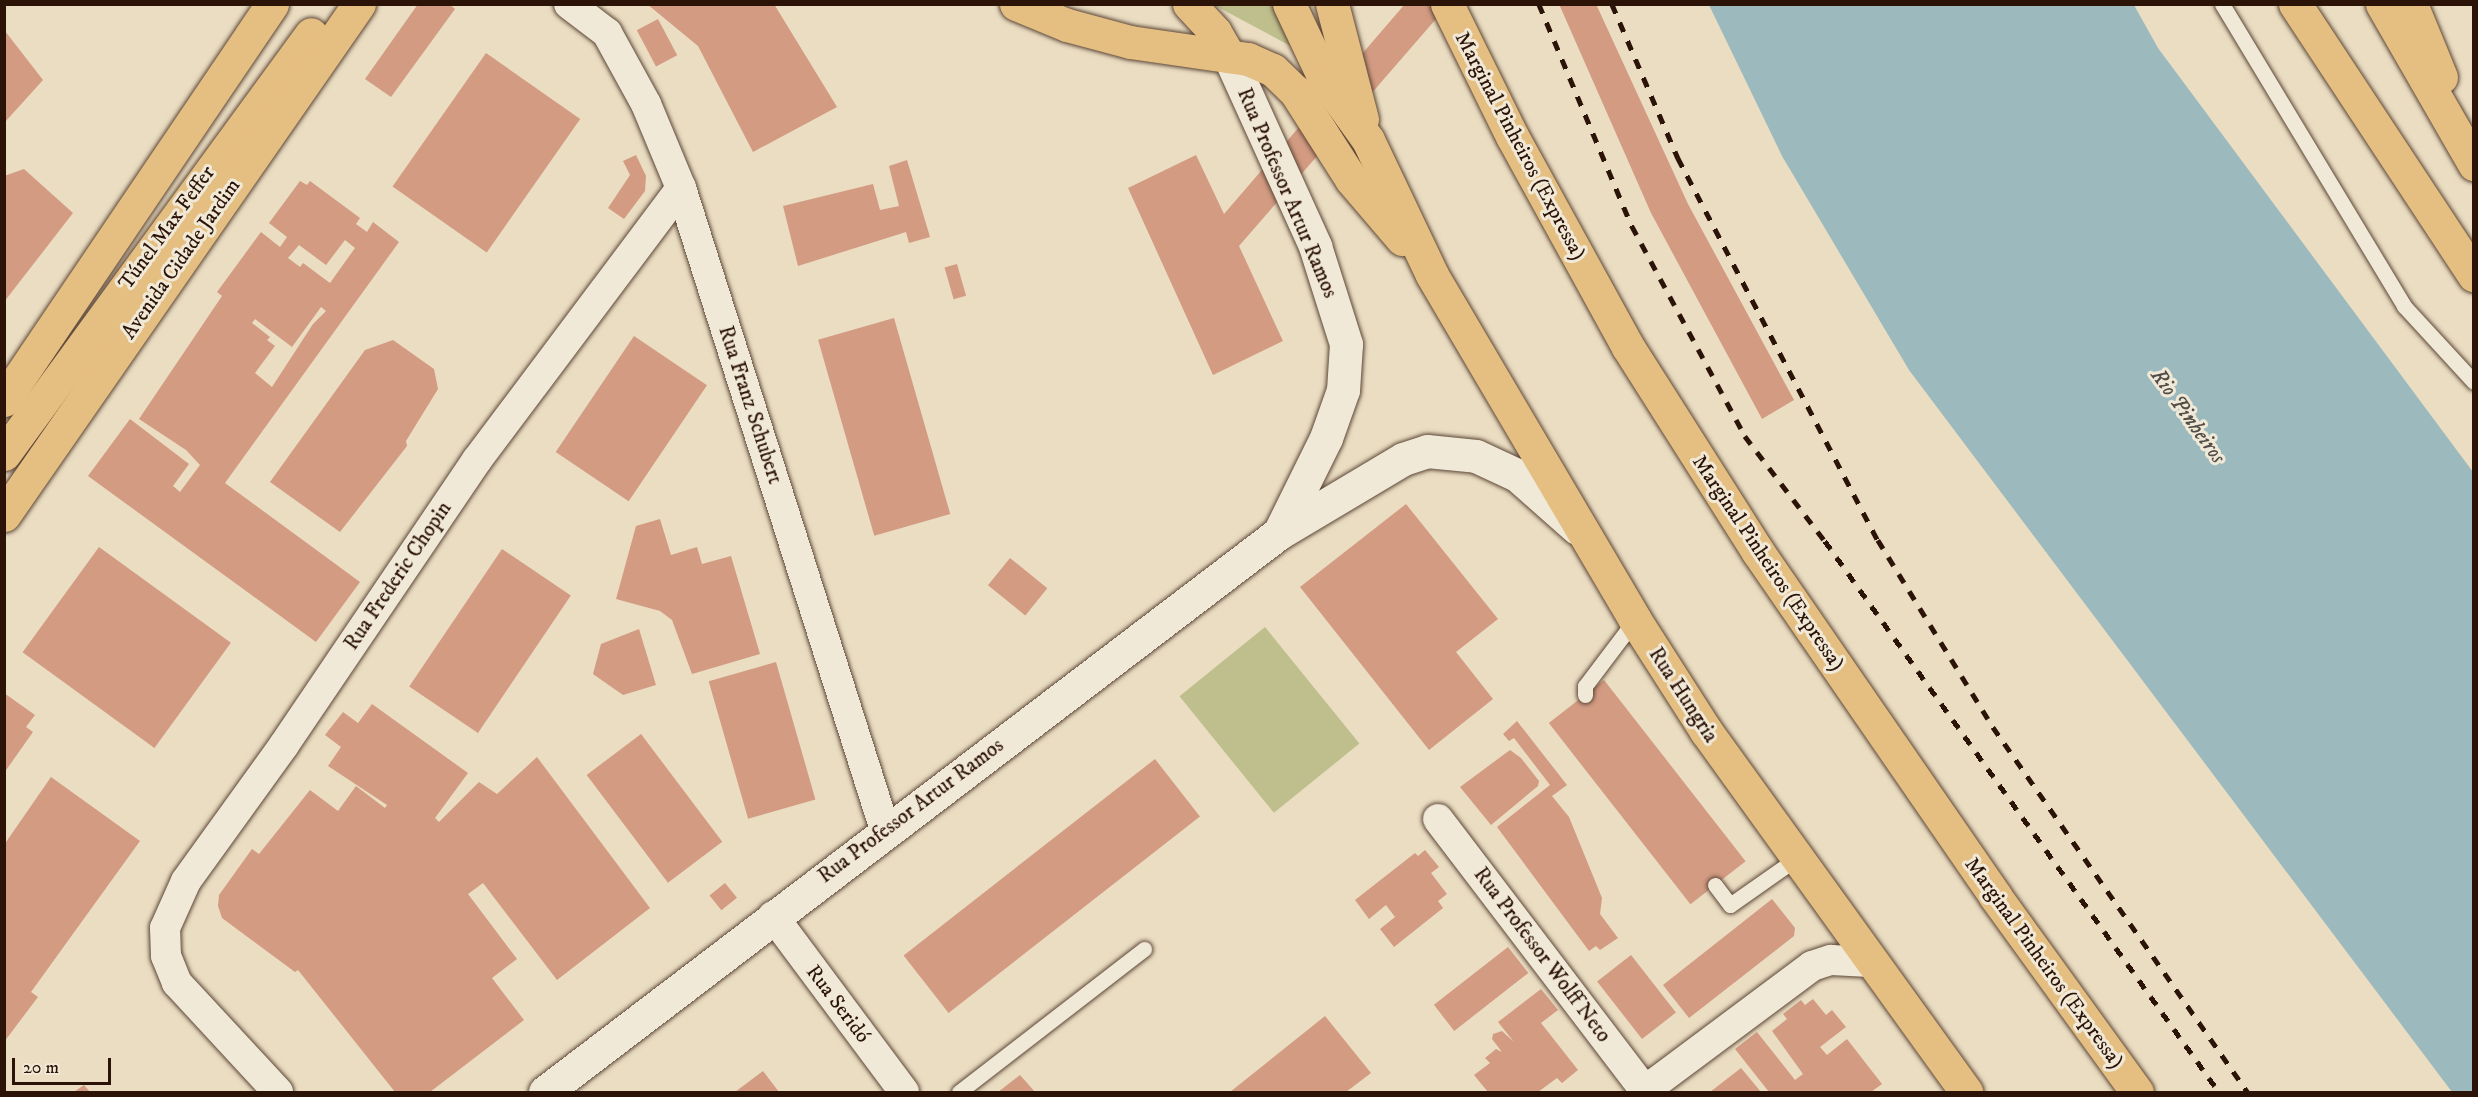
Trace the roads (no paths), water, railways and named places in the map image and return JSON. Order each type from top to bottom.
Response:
[{"type":"highway","points":[[4,400],[272,4]]},
{"type":"highway","name":"Túnel Max Feffer","points":[[4,454],[333,4]]},
{"type":"highway","name":"Avenida Cidade Jardim","points":[[4,515],[359,4]]},
{"type":"highway","points":[[1016,4],[1067,25],[1130,42],[1248,58],[1273,70],[1295,91],[1351,179],[1432,275]]},
{"type":"highway","points":[[1189,4],[1215,32],[1229,56]]},
{"type":"highway","points":[[1289,4],[1325,80],[1368,140],[1432,275]]},
{"type":"highway","points":[[1332,4],[1368,140]]},
{"type":"highway","name":"Marginal Pinheiros (Expressa)","points":[[1447,4],[1512,136],[1628,347],[1746,532],[1995,896],[2137,1092]]},
{"type":"highway","points":[[2295,4],[2474,274]]},
{"type":"highway","points":[[2382,4],[2469,155]]},
{"type":"highway","points":[[2411,4],[2426,35],[2469,155]]},
{"type":"highway","name":"Rua Hungria","points":[[1432,275],[1635,620],[1706,731],[1870,962],[1966,1092]]},
{"type":"street","name":"Rua Franz Schubert","points":[[569,4],[607,33],[646,104],[681,188],[885,830]]},
{"type":"street","name":"Rua Professor Artur Ramos","points":[[1229,56],[1315,246],[1346,344],[1343,390],[1332,423],[1279,533]]},
{"type":"street","name":"Rua Frederic Chopin","points":[[278,1092],[177,983],[166,956],[165,928],[186,881],[284,745],[477,460],[681,188]]},
{"type":"street","name":"Rua Professor Artur Ramos","points":[[545,1092],[772,916],[1279,533],[1403,459],[1427,451],[1452,451],[1476,456],[1517,475],[1590,540]]},
{"type":"street","name":"Rua Professor Wolff Neto","points":[[1438,819],[1644,1092]]},
{"type":"street","name":"Rua Seridó","points":[[772,916],[904,1092]]},
{"type":"street","points":[[1644,1092],[1812,966],[1831,960],[1870,962]]},
{"type":"lane","points":[[2222,4],[2404,306],[2474,382]]},
{"type":"lane","points":[[1585,695],[1586,686],[1635,620]]},
{"type":"lane","points":[[1714,885],[1730,905],[1797,858]]},
{"type":"lane","points":[[958,1092],[1144,949]]},
{"type":"water","name":"Rio Pinheiros","points":[[1709,5],[2134,5],[2158,48],[2473,472],[2473,1092],[2452,1092],[1909,370],[1782,156]]},
{"type":"railway","points":[[1539,4],[1632,226],[1745,436],[1825,541],[2219,1092]]},
{"type":"railway","points":[[1612,4],[1678,158],[1878,540],[1993,727],[2248,1092]]}]
